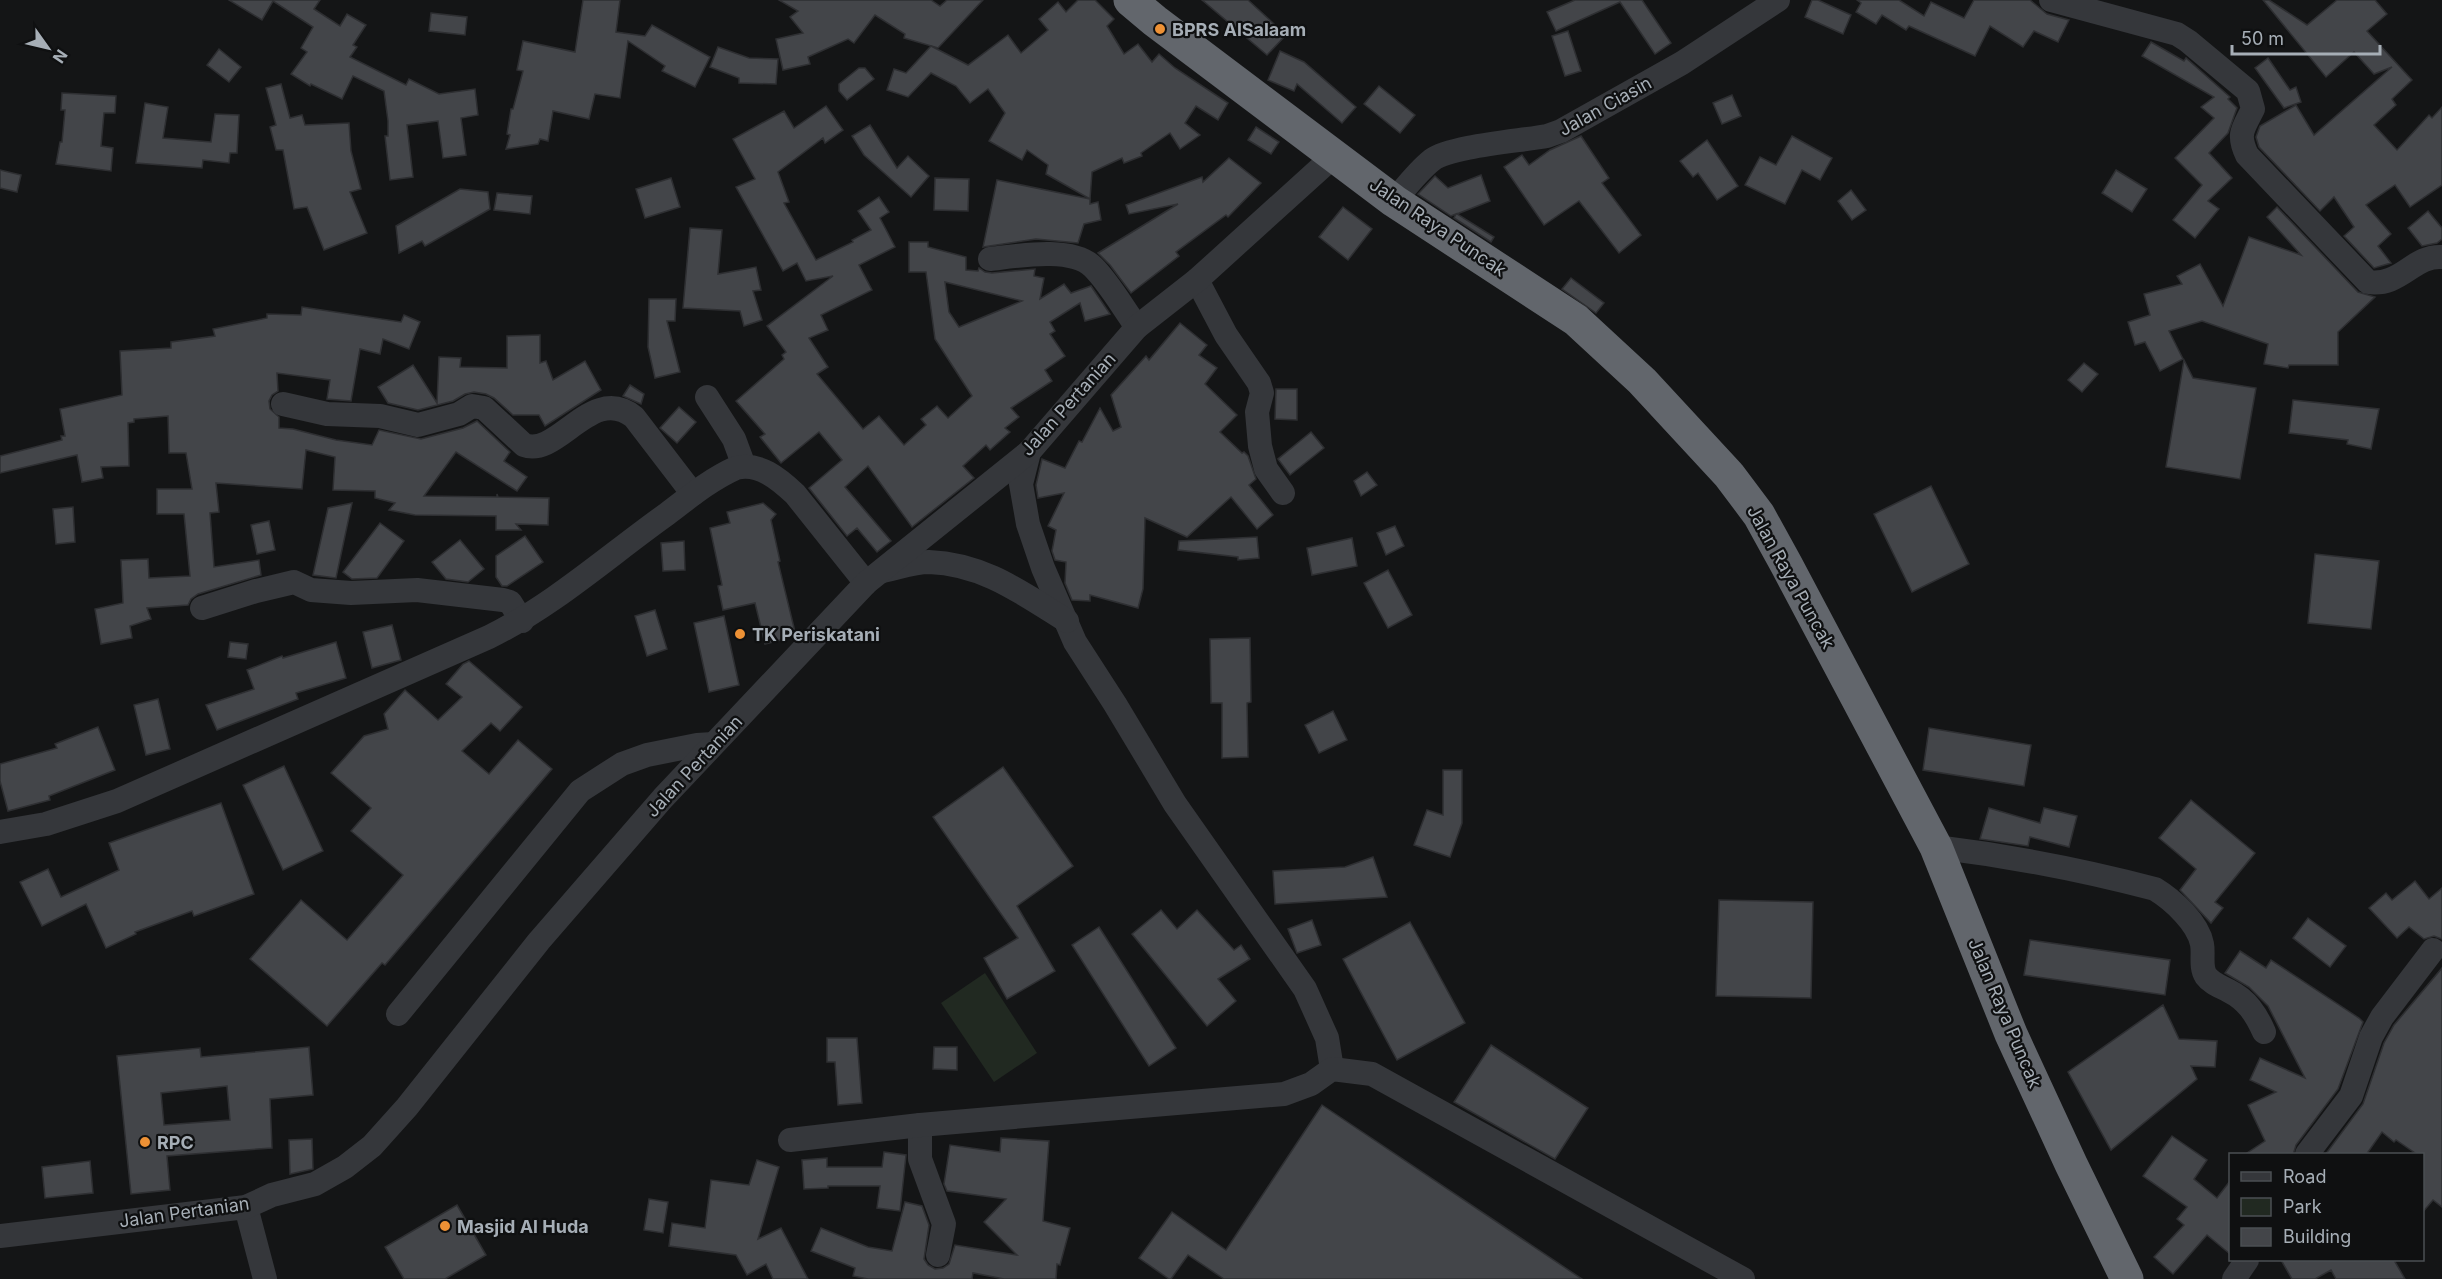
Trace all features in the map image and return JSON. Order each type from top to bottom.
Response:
[{"type":"highway","name":"Jalan Raya Puncak","points":[[1130,0],[1394,201],[1576,320],[1642,381],[1729,475],[1759,515],[1781,554],[1936,847],[2011,1034],[2070,1164],[2127,1279]]},
{"type":"street","name":"Jalan Ciasin","points":[[1394,201],[1437,157],[1453,151],[1547,136],[1561,131],[1682,63],[1778,0]]},
{"type":"street","points":[[2051,0],[2177,34],[2248,91],[2253,109],[2241,131],[2241,142],[2247,155],[2368,282],[2380,284],[2391,280],[2423,260],[2442,257]]},
{"type":"street","name":"Jalan Pertanian","points":[[0,1236],[246,1207],[272,1195],[315,1184],[339,1172],[372,1146],[540,941],[663,798],[872,578],[1029,452],[1137,327],[1197,280],[1335,155]]},
{"type":"street","points":[[990,259],[1053,254],[1082,260],[1094,267],[1137,327]]},
{"type":"street","points":[[1197,280],[1226,335],[1259,383],[1262,393],[1257,412],[1260,446],[1266,469],[1283,493]]},
{"type":"street","points":[[707,397],[734,439],[744,466]]},
{"type":"street","points":[[283,404],[327,414],[380,416],[418,425],[459,414],[472,406],[478,406],[484,408],[524,445],[531,447],[543,443],[599,409],[613,407],[622,409],[634,417],[693,494]]},
{"type":"street","points":[[1029,452],[1021,484],[1024,506],[1036,549],[1075,642],[1175,804],[1305,989],[1327,1038],[1332,1069]]},
{"type":"street","points":[[0,832],[46,824],[117,801],[522,621],[562,594],[693,494],[729,471],[744,466],[773,476],[784,483],[872,578],[926,562],[957,565],[991,575],[1067,621]]},
{"type":"street","points":[[202,608],[294,582],[311,590],[351,593],[417,590],[506,601],[510,602],[522,621]]},
{"type":"street","points":[[398,1014],[580,791],[622,764],[647,755],[713,744]]},
{"type":"street","points":[[1936,847],[2001,855],[2055,865],[2155,890],[2166,896],[2197,928],[2202,943],[2203,970],[2206,976],[2215,985],[2228,990],[2245,1002],[2256,1013],[2264,1032]]},
{"type":"street","points":[[2308,1153],[2351,1096],[2371,1037],[2382,1017],[2433,950]]},
{"type":"street","points":[[790,1140],[920,1125],[1284,1094],[1311,1084],[1332,1069],[1372,1074],[1421,1099],[1582,1192],[1743,1279]]},
{"type":"street","points":[[920,1125],[920,1159],[944,1224],[938,1255]]},
{"type":"street","points":[[246,1207],[265,1279]]},
{"type":"street","points":[[2234,1279],[2246,1261]]},
{"type":"green space","points":[[985,973],[1037,1053],[994,1082],[941,1003]]},
{"type":"building","points":[[229,0],[320,0],[314,9],[340,26],[347,14],[366,25],[353,45],[357,47],[350,57],[406,85],[409,79],[439,94],[475,89],[478,115],[461,118],[466,155],[443,158],[438,121],[407,125],[413,177],[390,180],[385,136],[388,136],[388,121],[384,91],[353,76],[342,99],[311,84],[310,86],[291,74],[307,52],[301,48],[313,27],[273,1],[262,20]]},
{"type":"building","points":[[583,0],[620,0],[616,32],[645,36],[652,25],[710,57],[695,87],[662,71],[665,66],[628,41],[620,98],[595,94],[589,119],[553,111],[548,141],[540,139],[538,144],[506,149],[510,135],[507,134],[511,109],[513,109],[523,71],[517,70],[523,41],[575,52]]},
{"type":"building","points":[[779,0],[931,0],[940,6],[947,0],[983,0],[938,48],[904,38],[905,34],[875,15],[854,43],[848,39],[808,57],[810,64],[783,70],[776,39],[803,33],[790,17],[798,11]]},
{"type":"building","points":[[1078,0],[1095,0],[1114,19],[1107,26],[1124,54],[1138,44],[1152,62],[1159,54],[1175,68],[1228,103],[1218,120],[1196,106],[1185,123],[1200,135],[1180,149],[1170,133],[1141,153],[1142,156],[1124,163],[1122,158],[1092,172],[1090,199],[1046,174],[1048,165],[1027,150],[1022,160],[989,141],[1005,113],[988,89],[970,103],[956,86],[931,73],[908,97],[887,90],[894,69],[906,73],[931,46],[968,65],[1008,35],[1021,53],[1048,30],[1039,19],[1058,2],[1066,12]]},
{"type":"building","points":[[1202,0],[1248,0],[1286,35],[1267,55]]},
{"type":"building","points":[[1575,0],[1642,0],[1671,43],[1655,54],[1620,2],[1556,31],[1547,12]]},
{"type":"building","points":[[1812,0],[1818,0],[1851,15],[1843,34],[1805,17]]},
{"type":"building","points":[[1857,0],[1899,0],[1924,16],[1931,2],[1964,18],[1974,0],[2030,0],[2047,14],[2069,20],[2058,42],[2034,31],[2023,47],[1990,26],[1975,56],[1909,26],[1906,30],[1882,15],[1876,24],[1856,12],[1861,3]]},
{"type":"building","points":[[2263,0],[2269,0],[2307,25],[2337,0],[2375,0],[2387,14],[2367,31],[2412,80],[2392,99],[2396,105],[2374,125],[2397,150],[2429,115],[2432,118],[2442,107],[2442,185],[2410,207],[2395,185],[2366,205],[2391,234],[2378,246],[2391,263],[2374,268],[2344,236],[2354,227],[2334,197],[2320,211],[2259,147],[2256,137],[2260,126],[2296,105],[2314,135],[2392,67],[2374,74],[2354,52],[2326,77]]},
{"type":"building","points":[[431,13],[467,17],[465,35],[429,31]]},
{"type":"building","points":[[1568,31],[1581,71],[1565,76],[1552,36]]},
{"type":"building","points":[[2151,42],[2184,61],[2186,58],[2230,97],[2228,99],[2237,108],[2228,133],[2209,153],[2232,178],[2208,201],[2219,209],[2195,238],[2173,220],[2202,185],[2175,158],[2214,118],[2201,107],[2214,97],[2142,56]]},
{"type":"building","points":[[718,47],[749,58],[778,59],[776,84],[739,83],[739,78],[710,67]]},
{"type":"building","points":[[219,49],[241,67],[229,82],[207,65]]},
{"type":"building","points":[[1280,51],[1304,62],[1356,107],[1342,123],[1297,84],[1294,91],[1268,80]]},
{"type":"building","points":[[2268,58],[2290,90],[2296,87],[2301,102],[2284,108],[2255,68]]},
{"type":"building","points":[[859,68],[865,68],[874,79],[847,100],[839,91],[839,84]]},
{"type":"building","points":[[281,84],[290,118],[302,115],[305,125],[349,123],[351,151],[361,189],[350,192],[367,233],[324,250],[307,207],[294,209],[283,150],[276,150],[270,127],[276,125],[266,88]]},
{"type":"building","points":[[1379,86],[1415,115],[1400,133],[1364,104]]},
{"type":"building","points":[[62,93],[116,96],[115,113],[104,113],[101,146],[113,148],[111,171],[56,164],[60,142],[62,142],[65,110],[61,110]]},
{"type":"building","points":[[1732,95],[1741,116],[1722,124],[1713,103]]},
{"type":"building","points":[[145,103],[168,107],[163,138],[211,142],[215,114],[239,115],[237,153],[230,153],[229,163],[203,160],[202,168],[136,163]]},
{"type":"building","points":[[826,106],[843,130],[825,143],[823,138],[778,172],[789,202],[784,203],[816,260],[853,242],[852,240],[871,230],[858,211],[879,197],[889,212],[880,218],[895,247],[859,265],[872,290],[821,315],[828,330],[809,338],[828,367],[817,374],[863,429],[879,416],[904,445],[926,425],[921,419],[937,406],[948,418],[972,396],[935,339],[926,272],[909,272],[909,242],[928,242],[928,247],[966,257],[966,270],[978,271],[979,268],[992,273],[1035,269],[1034,276],[1044,278],[1040,299],[1064,284],[1071,293],[1091,286],[1110,314],[1085,321],[1080,303],[1050,322],[1055,331],[1050,334],[1065,356],[1045,370],[1052,381],[1011,408],[1019,417],[1005,428],[1010,432],[990,450],[986,445],[963,466],[974,478],[912,527],[868,466],[845,487],[891,541],[877,552],[857,528],[847,536],[809,488],[842,460],[819,432],[781,463],[760,437],[765,434],[736,401],[784,359],[782,355],[786,352],[767,326],[833,276],[806,281],[797,263],[783,271],[736,187],[755,179],[733,139],[784,111],[794,128]],"holes":[[[945,282],[1022,301],[959,327],[949,312]]]},
{"type":"building","points":[[870,125],[897,168],[908,156],[929,176],[911,197],[864,155],[852,136]]},
{"type":"building","points":[[1256,127],[1279,142],[1271,154],[1248,140]]},
{"type":"building","points":[[1581,136],[1609,178],[1602,183],[1641,235],[1619,253],[1579,201],[1544,225],[1504,167],[1522,155],[1529,165],[1550,150]]},
{"type":"building","points":[[1792,136],[1832,158],[1820,180],[1802,170],[1785,204],[1745,185],[1760,157],[1776,165]]},
{"type":"building","points":[[1707,140],[1738,186],[1717,200],[1698,173],[1693,177],[1680,161]]},
{"type":"building","points":[[1229,158],[1261,183],[1228,217],[1226,215],[1176,252],[1179,256],[1131,293],[1098,253],[1178,204],[1129,214],[1126,205],[1202,177],[1203,182]]},
{"type":"building","points":[[0,170],[21,175],[17,192],[0,188]]},
{"type":"building","points":[[2116,170],[2147,189],[2132,212],[2102,193]]},
{"type":"building","points":[[1481,175],[1490,201],[1457,214],[1494,237],[1491,242],[1454,218],[1456,214],[1451,216],[1418,194],[1435,176],[1448,188]]},
{"type":"building","points":[[671,178],[680,207],[645,218],[636,189]]},
{"type":"building","points":[[935,178],[969,179],[968,211],[934,210]]},
{"type":"building","points":[[997,180],[1090,199],[1090,204],[1098,202],[1101,220],[1084,224],[1078,243],[1036,239],[983,247]]},
{"type":"building","points":[[460,189],[488,192],[490,209],[425,246],[422,241],[399,253],[396,226]]},
{"type":"building","points":[[1851,190],[1866,210],[1852,220],[1838,201]]},
{"type":"building","points":[[497,193],[532,196],[530,214],[494,210]]},
{"type":"building","points":[[1343,207],[1372,229],[1348,260],[1319,237]]},
{"type":"building","points":[[2277,207],[2358,292],[2375,297],[2338,332],[2338,365],[2289,365],[2288,368],[2264,364],[2268,344],[2202,321],[2169,331],[2183,359],[2160,371],[2145,342],[2135,345],[2128,322],[2150,315],[2144,294],[2182,284],[2177,276],[2200,264],[2223,306],[2249,237],[2301,255],[2267,217]]},
{"type":"building","points":[[2428,211],[2442,228],[2442,239],[2437,243],[2422,246],[2408,228]]},
{"type":"building","points":[[690,228],[722,230],[718,274],[756,267],[761,290],[753,291],[762,320],[744,326],[740,311],[683,308]]},
{"type":"building","points":[[1571,278],[1604,303],[1596,313],[1562,289]]},
{"type":"building","points":[[649,299],[676,299],[675,321],[667,321],[680,372],[655,378],[648,347]]},
{"type":"building","points":[[302,307],[401,322],[404,315],[420,322],[409,349],[383,339],[380,354],[360,349],[351,401],[327,399],[330,380],[277,373],[278,391],[269,401],[270,409],[279,417],[279,428],[372,445],[379,430],[421,439],[463,428],[477,421],[510,452],[504,461],[527,477],[517,491],[456,452],[424,496],[497,497],[497,494],[498,497],[549,498],[548,525],[516,524],[521,530],[496,530],[496,516],[415,515],[389,510],[395,503],[375,498],[375,491],[333,490],[335,457],[306,450],[302,489],[216,483],[219,512],[210,513],[214,567],[259,560],[261,575],[198,594],[191,599],[188,605],[147,608],[151,619],[130,626],[132,638],[101,644],[95,609],[123,603],[121,560],[148,559],[149,578],[190,576],[184,514],[157,514],[157,489],[192,489],[186,453],[169,453],[168,416],[134,419],[134,422],[128,423],[129,466],[101,467],[103,478],[82,482],[77,455],[0,473],[0,456],[62,440],[61,436],[65,436],[60,409],[122,395],[120,351],[171,348],[171,342],[215,336],[213,329],[267,318],[267,314],[301,315]]},
{"type":"building","points":[[1180,323],[1207,345],[1199,355],[1217,368],[1205,384],[1237,415],[1220,432],[1248,456],[1256,479],[1249,485],[1273,515],[1257,529],[1231,497],[1187,537],[1145,518],[1143,589],[1138,608],[1090,595],[1090,601],[1072,600],[1065,583],[1066,562],[1055,560],[1052,551],[1056,530],[1048,526],[1064,493],[1038,498],[1036,485],[1042,459],[1065,468],[1100,408],[1113,431],[1121,427],[1111,395],[1146,356],[1149,360]]},
{"type":"building","points":[[540,335],[540,363],[546,361],[553,380],[585,361],[601,390],[545,426],[539,415],[513,415],[486,394],[474,392],[465,394],[453,401],[418,410],[388,403],[378,387],[413,365],[437,403],[439,357],[461,358],[460,367],[507,368],[507,336]]},
{"type":"building","points":[[2184,360],[2193,378],[2256,388],[2240,479],[2166,467]]},
{"type":"building","points":[[2084,363],[2098,374],[2082,392],[2068,380]]},
{"type":"building","points":[[630,385],[644,394],[641,404],[623,396]]},
{"type":"building","points":[[1276,389],[1297,389],[1297,420],[1275,419]]},
{"type":"building","points":[[2293,400],[2379,409],[2371,449],[2347,444],[2348,440],[2289,433]]},
{"type":"building","points":[[679,407],[696,422],[677,443],[660,428]]},
{"type":"building","points":[[1311,432],[1324,448],[1290,475],[1278,459]]},
{"type":"building","points":[[1367,472],[1377,485],[1361,496],[1354,481]]},
{"type":"building","points":[[1931,486],[1969,564],[1912,592],[1874,514]]},
{"type":"building","points":[[352,503],[336,578],[313,575],[328,508]]},
{"type":"building","points":[[763,503],[776,514],[771,520],[780,561],[778,562],[796,636],[765,644],[755,603],[723,610],[718,586],[722,585],[710,528],[730,523],[727,512]]},
{"type":"building","points":[[73,507],[75,542],[56,544],[53,509]]},
{"type":"building","points":[[269,521],[275,550],[257,554],[251,525]]},
{"type":"building","points":[[380,523],[404,541],[377,578],[352,579],[343,572]]},
{"type":"building","points":[[1395,526],[1404,546],[1386,555],[1377,533]]},
{"type":"building","points":[[525,536],[543,562],[507,586],[502,586],[496,577],[496,556]]},
{"type":"building","points":[[1257,537],[1259,558],[1238,560],[1238,557],[1178,550],[1179,541]]},
{"type":"building","points":[[1352,538],[1357,566],[1312,575],[1307,548]]},
{"type":"building","points":[[460,540],[484,569],[468,582],[446,579],[432,562]]},
{"type":"building","points":[[684,541],[685,570],[663,571],[661,543]]},
{"type":"building","points":[[2315,554],[2379,561],[2371,629],[2308,623]]},
{"type":"building","points":[[1388,570],[1412,615],[1388,628],[1364,583]]},
{"type":"building","points":[[655,610],[667,649],[647,656],[635,616]]},
{"type":"building","points":[[724,616],[739,685],[709,692],[694,623]]},
{"type":"building","points":[[392,625],[401,660],[372,668],[363,632]]},
{"type":"building","points":[[1250,638],[1251,702],[1247,703],[1248,757],[1222,758],[1222,703],[1211,703],[1210,639]]},
{"type":"building","points":[[230,642],[248,644],[246,659],[228,657]]},
{"type":"building","points":[[336,642],[346,678],[296,693],[298,699],[217,730],[206,705],[254,689],[247,670],[282,656],[283,658]]},
{"type":"building","points":[[469,661],[522,707],[500,731],[491,723],[462,751],[489,774],[518,740],[552,769],[385,965],[382,963],[327,1026],[250,959],[301,900],[347,940],[403,875],[351,831],[371,808],[331,773],[364,736],[388,729],[384,714],[405,690],[438,720],[462,697],[446,684],[463,664]]},
{"type":"building","points":[[158,699],[170,749],[146,755],[134,705]]},
{"type":"building","points":[[1333,711],[1347,740],[1319,753],[1305,725]]},
{"type":"building","points":[[98,727],[115,770],[49,796],[50,800],[8,811],[0,781],[0,764],[57,748],[55,744]]},
{"type":"building","points":[[1929,728],[2031,745],[2024,786],[1923,770]]},
{"type":"building","points":[[284,766],[323,851],[283,870],[243,785]]},
{"type":"building","points":[[1003,767],[1073,866],[1017,906],[1055,971],[1007,999],[984,958],[1018,938],[933,817]]},
{"type":"building","points":[[1443,770],[1462,770],[1462,823],[1450,857],[1414,845],[1427,810],[1443,815]]},
{"type":"building","points":[[2191,800],[2255,853],[2215,902],[2223,908],[2211,923],[2180,890],[2196,869],[2159,838]]},
{"type":"building","points":[[221,803],[254,894],[194,916],[192,911],[135,932],[136,934],[106,948],[86,904],[42,926],[20,882],[48,869],[61,897],[119,870],[109,843]]},
{"type":"building","points":[[1989,808],[2040,823],[2044,808],[2077,816],[2069,847],[2030,837],[2028,846],[1980,839]]},
{"type":"building","points":[[1373,857],[1387,897],[1275,904],[1273,871],[1345,867]]},
{"type":"building","points":[[2415,881],[2429,899],[2442,888],[2442,939],[2434,936],[2424,939],[2409,927],[2397,938],[2369,908],[2386,893],[2392,900]]},
{"type":"building","points":[[1719,900],[1813,902],[1811,998],[1716,996]]},
{"type":"building","points":[[1161,910],[1177,929],[1197,910],[1234,950],[1241,945],[1250,959],[1218,979],[1236,1001],[1207,1026],[1132,934]]},
{"type":"building","points":[[2308,918],[2346,946],[2330,967],[2293,938]]},
{"type":"building","points":[[1312,920],[1321,945],[1297,953],[1288,929]]},
{"type":"building","points":[[1410,922],[1465,1023],[1397,1060],[1343,959]]},
{"type":"building","points":[[1099,927],[1176,1048],[1149,1066],[1072,945]]},
{"type":"building","points":[[2030,940],[2170,960],[2165,995],[2024,975]]},
{"type":"building","points":[[2240,951],[2266,968],[2271,960],[2363,1022],[2338,1089],[2296,1145],[2294,1153],[2247,1153],[2265,1141],[2248,1105],[2276,1092],[2250,1080],[2260,1058],[2305,1078],[2268,1006],[2249,987],[2225,973]]},
{"type":"building","points":[[2442,968],[2442,1207],[2433,1200],[2424,1211],[2424,1153],[2415,1153],[2396,1140],[2394,1142],[2382,1132],[2367,1153],[2326,1153],[2363,1104],[2384,1043],[2394,1025]]},
{"type":"building","points":[[2163,1005],[2179,1039],[2217,1041],[2215,1067],[2191,1066],[2197,1079],[2111,1150],[2068,1072]]},
{"type":"building","points":[[827,1038],[857,1038],[862,1103],[838,1105],[835,1062],[827,1062]]},
{"type":"building","points":[[1491,1045],[1588,1108],[1555,1159],[1454,1102]]},
{"type":"building","points":[[309,1047],[313,1095],[270,1099],[272,1148],[167,1156],[170,1190],[131,1194],[117,1056],[200,1048],[201,1057]],"holes":[[[227,1086],[230,1120],[164,1125],[161,1093]]]},
{"type":"building","points":[[934,1047],[957,1047],[957,1070],[933,1069]]},
{"type":"building","points":[[1322,1105],[1582,1279],[1224,1279],[1188,1255],[1169,1279],[1139,1258],[1172,1212],[1226,1250]]},
{"type":"building","points":[[2172,1136],[2207,1160],[2194,1179],[2217,1198],[2229,1182],[2229,1253],[2207,1235],[2173,1274],[2154,1257],[2184,1225],[2177,1219],[2187,1207],[2143,1176]]},
{"type":"building","points":[[1001,1138],[1049,1141],[1043,1221],[1070,1228],[1060,1265],[1057,1264],[1056,1279],[1004,1279],[973,1273],[972,1279],[868,1279],[853,1276],[855,1268],[811,1251],[821,1228],[868,1247],[892,1251],[905,1202],[922,1206],[929,1225],[924,1259],[935,1269],[949,1264],[955,1245],[1017,1255],[984,1222],[1006,1199],[947,1191],[944,1184],[950,1145],[1000,1152]]},
{"type":"building","points":[[312,1139],[313,1169],[290,1174],[289,1140]]},
{"type":"building","points":[[884,1152],[906,1155],[900,1211],[877,1208],[880,1186],[828,1186],[828,1188],[804,1189],[802,1160],[827,1158],[827,1167],[882,1167]]},
{"type":"building","points":[[757,1160],[779,1167],[758,1239],[781,1228],[808,1279],[773,1279],[766,1264],[747,1275],[736,1255],[669,1246],[672,1223],[705,1228],[711,1180],[749,1185]]},
{"type":"building","points":[[90,1161],[93,1193],[45,1198],[42,1167]]},
{"type":"building","points":[[649,1199],[668,1202],[663,1233],[644,1230]]},
{"type":"building","name":"Masjid Al Huda","points":[[457,1205],[486,1255],[445,1279],[404,1279],[385,1247]]},
{"type":"building","points":[[2282,1261],[2395,1261],[2405,1279],[2336,1279],[2331,1270],[2315,1279],[2292,1279]]},
{"type":"place","name":"BPRS AlSalaam","points":[[1160,29]]},
{"type":"place","name":"TK Periskatani","points":[[740,634]]},
{"type":"place","name":"RPC","points":[[145,1142]]},
{"type":"place","name":"Masjid Al Huda","points":[[445,1226]]}]
